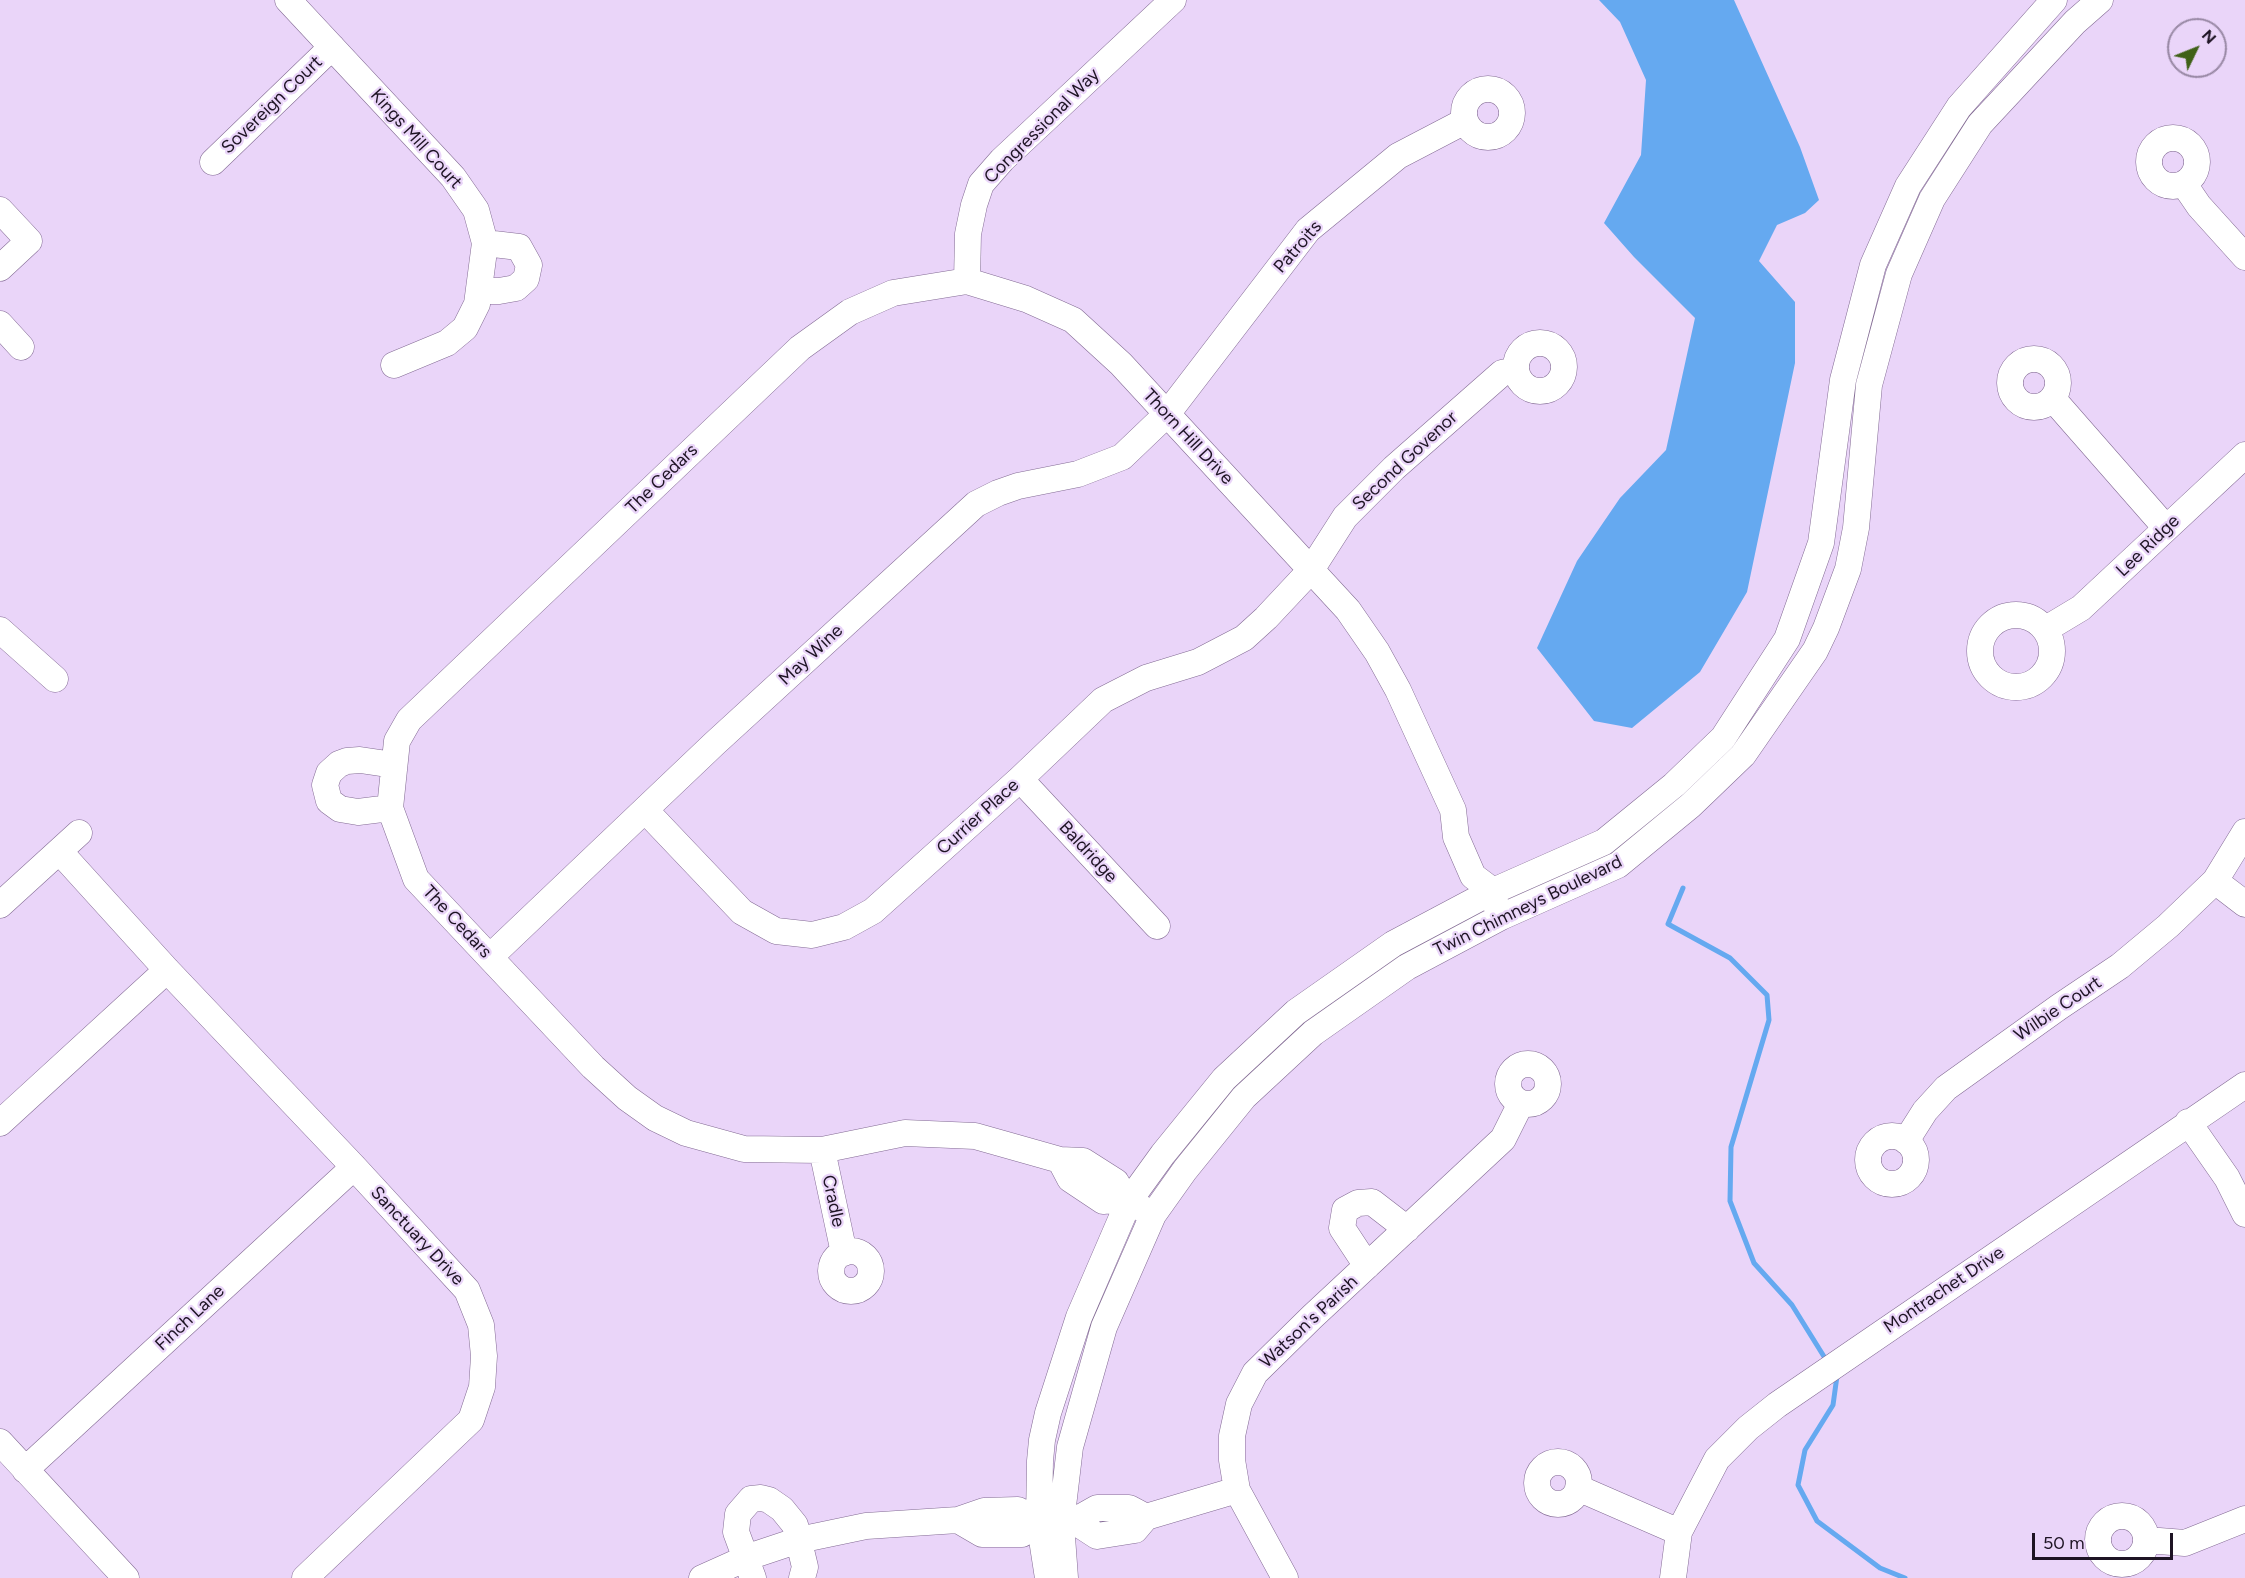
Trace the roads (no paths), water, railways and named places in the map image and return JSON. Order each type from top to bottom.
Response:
[{"type":"street","name":"Kings Mill Court","points":[[288,0],[453,177],[476,210],[485,243],[477,304],[465,328],[447,343],[394,364]]},
{"type":"street","name":"Congressional Way","points":[[967,280],[968,234],[981,184],[1002,160],[1173,0]]},
{"type":"street","name":"Twin Chimneys Boulevard","points":[[1065,1578],[1040,1461],[1048,1413],[1079,1317],[1128,1200],[1224,1078],[1296,1012],[1393,944],[1490,890],[1604,842],[1674,785],[1723,738],[1787,639],[1821,543],[1843,380],[1873,265],[1908,186],[1959,107],[2054,0]]},
{"type":"street","points":[[2054,0],[2075,22]]},
{"type":"street","name":"Twin Chimneys Boulevard","points":[[1048,1578],[1052,1521],[1104,1327],[1153,1215],[1185,1170],[1244,1097],[1313,1033],[1407,967],[1501,916],[1618,865],[1691,805],[1743,755],[1791,688],[1815,651],[1848,569],[1856,528],[1869,386],[1899,274],[1932,199],[1980,124],[2075,22],[2100,0]]},
{"type":"street","name":"Sovereign Court","points":[[213,162],[332,47]]},
{"type":"street","name":"Patroits","points":[[1167,414],[1308,230],[1398,156],[1465,121]]},
{"type":"street","points":[[2184,184],[2199,206],[2245,257]]},
{"type":"street","points":[[0,210],[29,241],[0,268]]},
{"type":"street","points":[[479,291],[516,288],[526,279],[529,265],[519,247],[485,243]]},
{"type":"street","name":"Thorn Hill Drive","points":[[800,348],[850,312],[893,293],[967,280],[1026,299],[1073,320],[1121,364],[1348,610],[1377,652],[1398,690],[1453,810],[1468,825],[1491,871],[1490,890],[1501,916]]},
{"type":"street","points":[[0,324],[21,347]]},
{"type":"street","name":"The Cedars","points":[[800,348],[409,720],[398,741],[390,808],[416,879],[593,1067],[627,1098],[655,1118],[686,1133],[744,1149],[822,1150],[905,1133],[975,1136],[1060,1160],[1083,1161],[1116,1182],[1128,1200],[1153,1215]]},
{"type":"street","name":"Second Govenor","points":[[1311,570],[1345,518],[1394,468],[1502,373],[1516,370]]},
{"type":"street","points":[[2053,399],[2166,528]]},
{"type":"street","name":"May Wine","points":[[490,957],[723,736],[975,504],[1018,486],[1078,474],[1122,457],[1167,414]]},
{"type":"street","name":"Lee Ridge","points":[[2046,629],[2081,608],[2245,455]]},
{"type":"street","name":"Currier Place","points":[[646,811],[742,912],[776,931],[812,935],[844,927],[873,911],[1020,779],[1103,700],[1146,678],[1198,662],[1244,638],[1311,570]]},
{"type":"street","points":[[0,630],[55,679]]},
{"type":"street","points":[[390,808],[357,812],[340,809],[329,801],[325,785],[329,773],[339,764],[347,761],[360,760],[394,765]]},
{"type":"street","name":"Baldridge","points":[[1020,779],[1157,926]]},
{"type":"street","name":"Wilbie Court","points":[[1906,1141],[1925,1111],[1946,1088],[2120,966],[2168,926],[2215,881],[2245,832]]},
{"type":"street","points":[[0,905],[79,833]]},
{"type":"street","name":"Sanctuary Drive","points":[[60,852],[167,970],[467,1290],[481,1325],[484,1356],[482,1387],[471,1420],[305,1578]]},
{"type":"street","points":[[2215,881],[2245,904]]},
{"type":"street","points":[[0,1123],[167,970]]},
{"type":"street","name":"Montrachet Drive","points":[[1673,1578],[1679,1532],[1717,1459],[1748,1428],[1777,1404],[2245,1084]]},
{"type":"street","name":"Watson's Parish","points":[[1286,1578],[1237,1490],[1232,1460],[1232,1436],[1239,1404],[1255,1373],[1503,1139],[1521,1103]]},
{"type":"street","points":[[2188,1122],[2227,1178],[2245,1214]]},
{"type":"street","name":"Cradle","points":[[822,1150],[844,1253]]},
{"type":"street","name":"Finch Lane","points":[[26,1470],[354,1167]]},
{"type":"street","name":"Watson's Parish","points":[[1367,1266],[1342,1228],[1345,1210],[1358,1203],[1372,1202],[1407,1229]]},
{"type":"street","points":[[0,1442],[126,1578]]},
{"type":"street","points":[[1578,1488],[1679,1532]]},
{"type":"street","points":[[702,1578],[750,1568],[799,1540],[866,1526],[958,1520],[984,1511],[1018,1510],[1052,1521],[1097,1508],[1129,1508],[1146,1516],[1237,1490]]},
{"type":"street","points":[[750,1568],[736,1532],[738,1514],[751,1499],[760,1498],[769,1500],[782,1509],[795,1526],[805,1567],[802,1578]]},
{"type":"street","points":[[2146,1540],[2185,1543],[2245,1519]]},
{"type":"water","points":[[1599,0],[1734,0],[1800,147],[1819,200],[1805,213],[1777,225],[1759,261],[1795,302],[1795,363],[1747,592],[1700,672],[1632,728],[1594,721],[1537,648],[1577,561],[1620,498],[1666,450],[1695,318],[1634,257],[1604,223],[1641,155],[1646,80],[1620,22]]},
{"type":"waterway","points":[[1683,888],[1668,924],[1730,958],[1767,995],[1769,1020],[1731,1147],[1730,1201],[1754,1263],[1792,1305],[1828,1363]]},
{"type":"waterway","points":[[1837,1376],[1833,1405],[1805,1450],[1798,1485],[1817,1521],[1880,1568],[1905,1578]]}]
